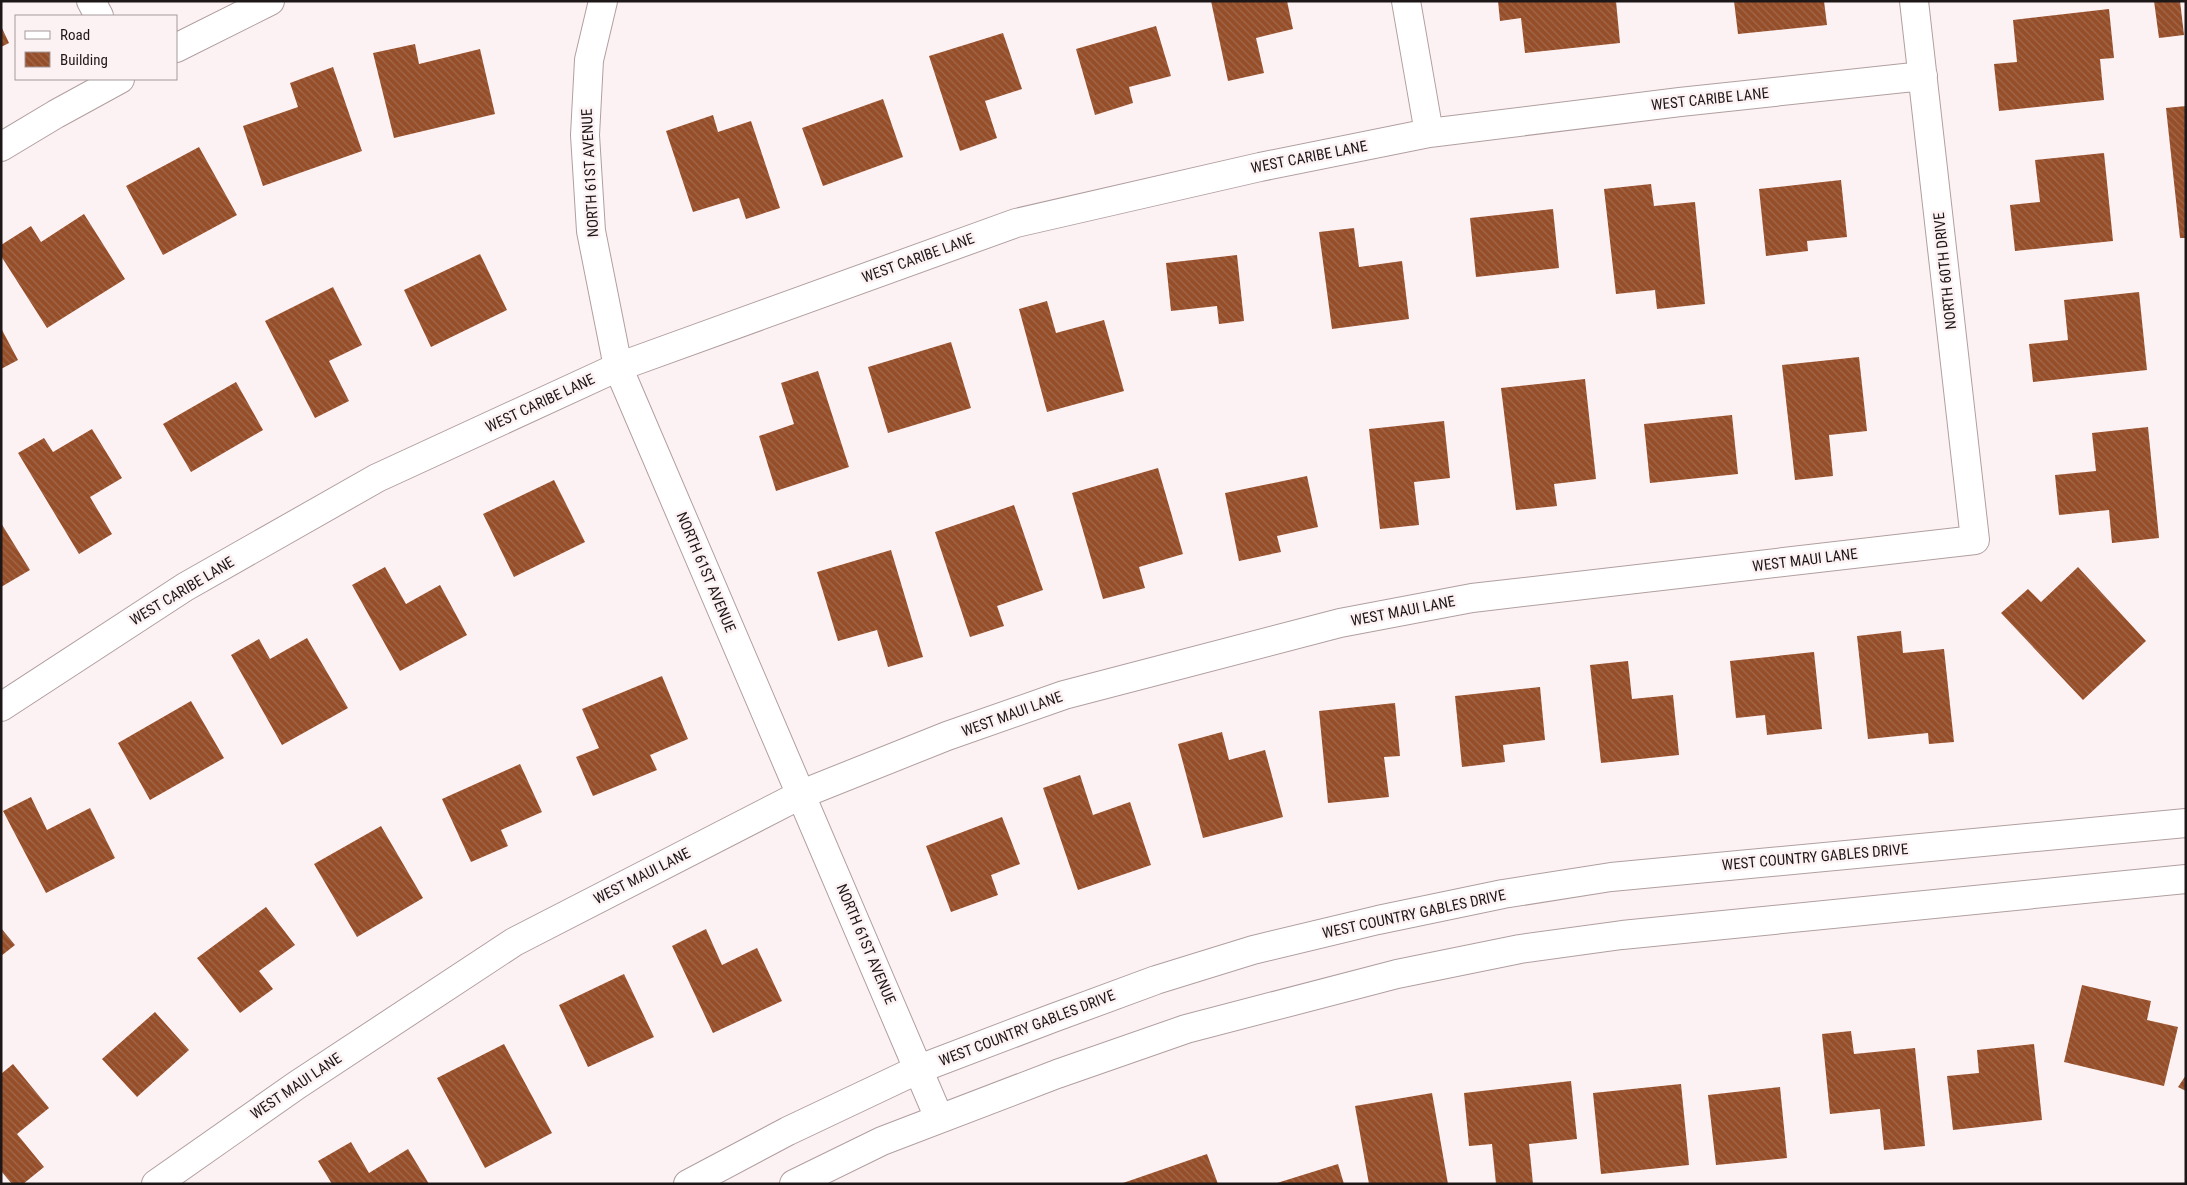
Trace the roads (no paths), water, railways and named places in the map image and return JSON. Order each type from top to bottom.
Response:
[{"type":"street","points":[[90,1],[99,15]]},
{"type":"street","points":[[178,47],[270,1]]},
{"type":"street","name":"NORTH 61ST AVENUE","points":[[603,1],[588,60],[585,135],[590,231],[618,367],[939,1118]]},
{"type":"street","points":[[1406,1],[1429,133]]},
{"type":"street","name":"NORTH 60TH DRIVE","points":[[1914,1],[1975,540]]},
{"type":"street","name":"WEST CARIBE LANE","points":[[1,707],[185,587],[378,478],[618,367],[1016,222],[1260,167],[1429,133],[1680,102],[1923,76]]},
{"type":"street","points":[[1,147],[118,80]]},
{"type":"street","name":"WEST MAUI LANE","points":[[156,1184],[297,1085],[514,942],[802,794],[947,736],[1064,694],[1340,623],[1472,598],[1975,540]]},
{"type":"street","name":"WEST COUNTRY GABLES DRIVE","points":[[688,1184],[788,1131],[919,1069],[1156,980],[1253,950],[1378,920],[1503,894],[1620,876],[2186,823]]},
{"type":"street","points":[[794,1184],[882,1141],[1057,1074],[1186,1030],[1397,974],[1520,949],[1622,936],[2186,880]]}]
